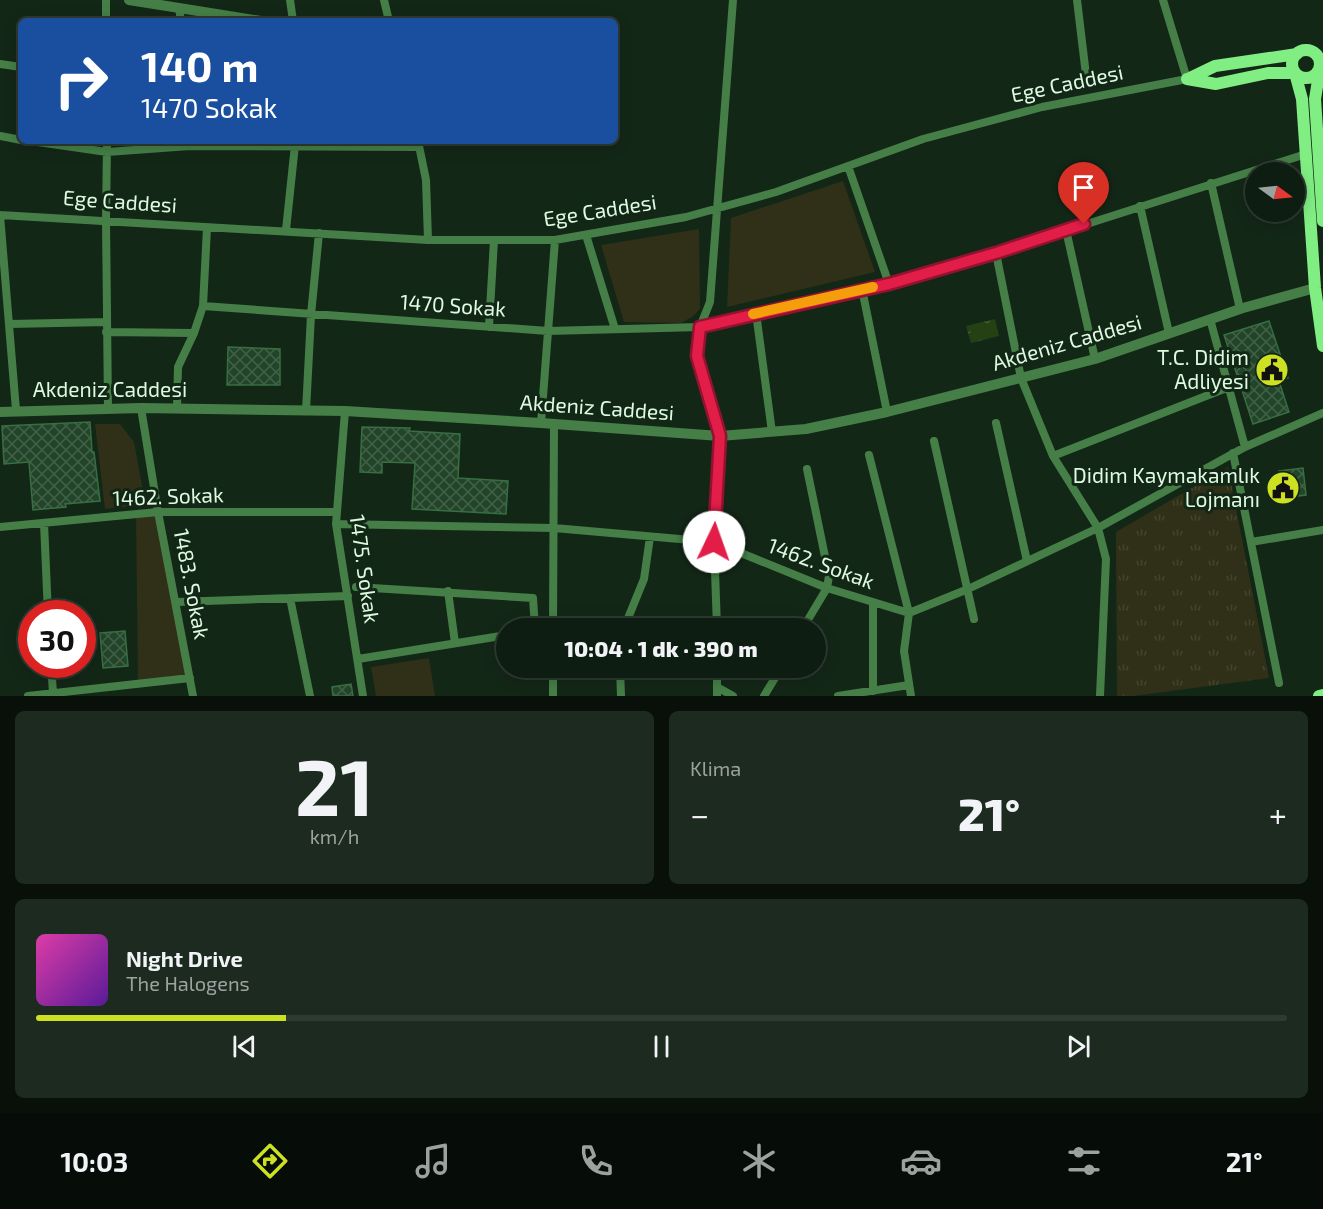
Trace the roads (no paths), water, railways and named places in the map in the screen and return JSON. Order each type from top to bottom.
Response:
[{"type":"main road","points":[[1323,48],[1305,50],[1297,54],[1292,65],[1302,99],[1323,346]]},
{"type":"main road","points":[[1310,50],[1319,57],[1322,68],[1315,99],[1323,221]]},
{"type":"main road","name":"Ege Caddesi","points":[[1187,79],[1215,66],[1297,54]]},
{"type":"main road","points":[[1296,73],[1307,79],[1315,76],[1322,68]]},
{"type":"main road","name":"Ege Caddesi","points":[[1187,79],[1216,84],[1268,73],[1296,73]]},
{"type":"street","points":[[106,0],[106,18]]},
{"type":"street","points":[[129,0],[242,18]]},
{"type":"street","points":[[290,0],[293,18]]},
{"type":"street","points":[[384,0],[388,18]]},
{"type":"street","points":[[717,618],[714,542],[720,436],[697,356],[700,327],[710,302],[733,0]]},
{"type":"street","points":[[1077,0],[1086,75]]},
{"type":"street","points":[[1163,0],[1187,79]]},
{"type":"street","points":[[179,8],[181,18]]},
{"type":"street","points":[[0,64],[18,67]]},
{"type":"street","name":"Ege Caddesi","points":[[0,215],[428,240],[555,240],[686,217],[776,192],[923,139],[1042,107],[1187,79]]},
{"type":"street","points":[[0,136],[18,139]]},
{"type":"street","points":[[52,144],[107,152],[181,144]]},
{"type":"street","points":[[107,144],[108,409]]},
{"type":"street","points":[[242,144],[419,144],[426,180],[428,240]]},
{"type":"street","points":[[286,230],[295,145]]},
{"type":"street","name":"1470 Sokak","points":[[202,306],[548,331],[700,327],[889,284],[996,253],[1306,154]]},
{"type":"street","points":[[848,166],[889,284]]},
{"type":"street","points":[[1211,183],[1240,309]]},
{"type":"street","points":[[1140,206],[1169,333]]},
{"type":"street","points":[[0,215],[16,410]]},
{"type":"street","points":[[177,409],[178,367],[194,333],[202,306],[207,228]]},
{"type":"street","points":[[1066,230],[1095,359]]},
{"type":"street","points":[[306,411],[311,315],[319,233]]},
{"type":"street","points":[[586,236],[615,329]]},
{"type":"street","points":[[489,327],[494,240]]},
{"type":"street","points":[[541,423],[555,240]]},
{"type":"street","points":[[996,253],[1021,378],[1053,456],[1098,528],[1106,559],[1100,696]]},
{"type":"street","name":"Akdeniz Caddesi","points":[[0,412],[141,408],[345,411],[720,436],[806,429],[887,412],[1095,359],[1240,309],[1319,286]]},
{"type":"street","points":[[862,289],[887,412]]},
{"type":"street","points":[[756,314],[772,432]]},
{"type":"street","points":[[1210,319],[1245,447]]},
{"type":"street","points":[[9,324],[106,322]]},
{"type":"street","points":[[106,332],[194,333]]},
{"type":"street","points":[[1053,456],[1229,387]]},
{"type":"street","name":"1483. Sokak","points":[[141,408],[158,512],[194,696]]},
{"type":"street","name":"1475. Sokak","points":[[345,411],[336,524],[363,696]]},
{"type":"street","points":[[909,613],[968,589],[1098,528],[1233,453],[1323,413]]},
{"type":"street","points":[[996,423],[1027,561]]},
{"type":"street","points":[[551,618],[554,424]]},
{"type":"street","points":[[934,441],[974,619]]},
{"type":"street","points":[[1233,453],[1279,683]]},
{"type":"street","points":[[869,455],[909,613],[904,651],[911,696]]},
{"type":"street","points":[[807,469],[829,576],[827,588],[809,618]]},
{"type":"street","name":"1462. Sokak","points":[[0,527],[158,512],[337,512]]},
{"type":"street","points":[[44,523],[47,600]]},
{"type":"street","name":"1462. Sokak","points":[[336,524],[554,528],[714,542],[827,588],[909,613]]},
{"type":"street","points":[[1251,542],[1323,530]]},
{"type":"street","points":[[628,618],[644,579],[650,537]]},
{"type":"street","points":[[356,586],[533,598],[534,618]]},
{"type":"street","points":[[448,591],[456,643]]},
{"type":"street","points":[[177,602],[348,596]]},
{"type":"street","points":[[290,597],[310,696]]},
{"type":"street","points":[[873,602],[873,691]]},
{"type":"street","points":[[358,659],[496,637]]},
{"type":"street","points":[[52,678],[53,693]]},
{"type":"street","points":[[28,696],[190,678]]},
{"type":"street","points":[[553,678],[553,696]]},
{"type":"street","points":[[620,678],[621,696]]},
{"type":"street","points":[[764,696],[775,678]]},
{"type":"street","points":[[838,696],[909,685]]},
{"type":"street","points":[[717,692],[734,696]]},
{"type":"water","points":[[995,319],[999,336],[971,343],[966,326]]},
{"type":"place","name":"T.C. Didim Adliyesi","points":[[1272,370]]},
{"type":"place","name":"Didim Kaymakamlık Lojmanı","points":[[1283,488]]}]
